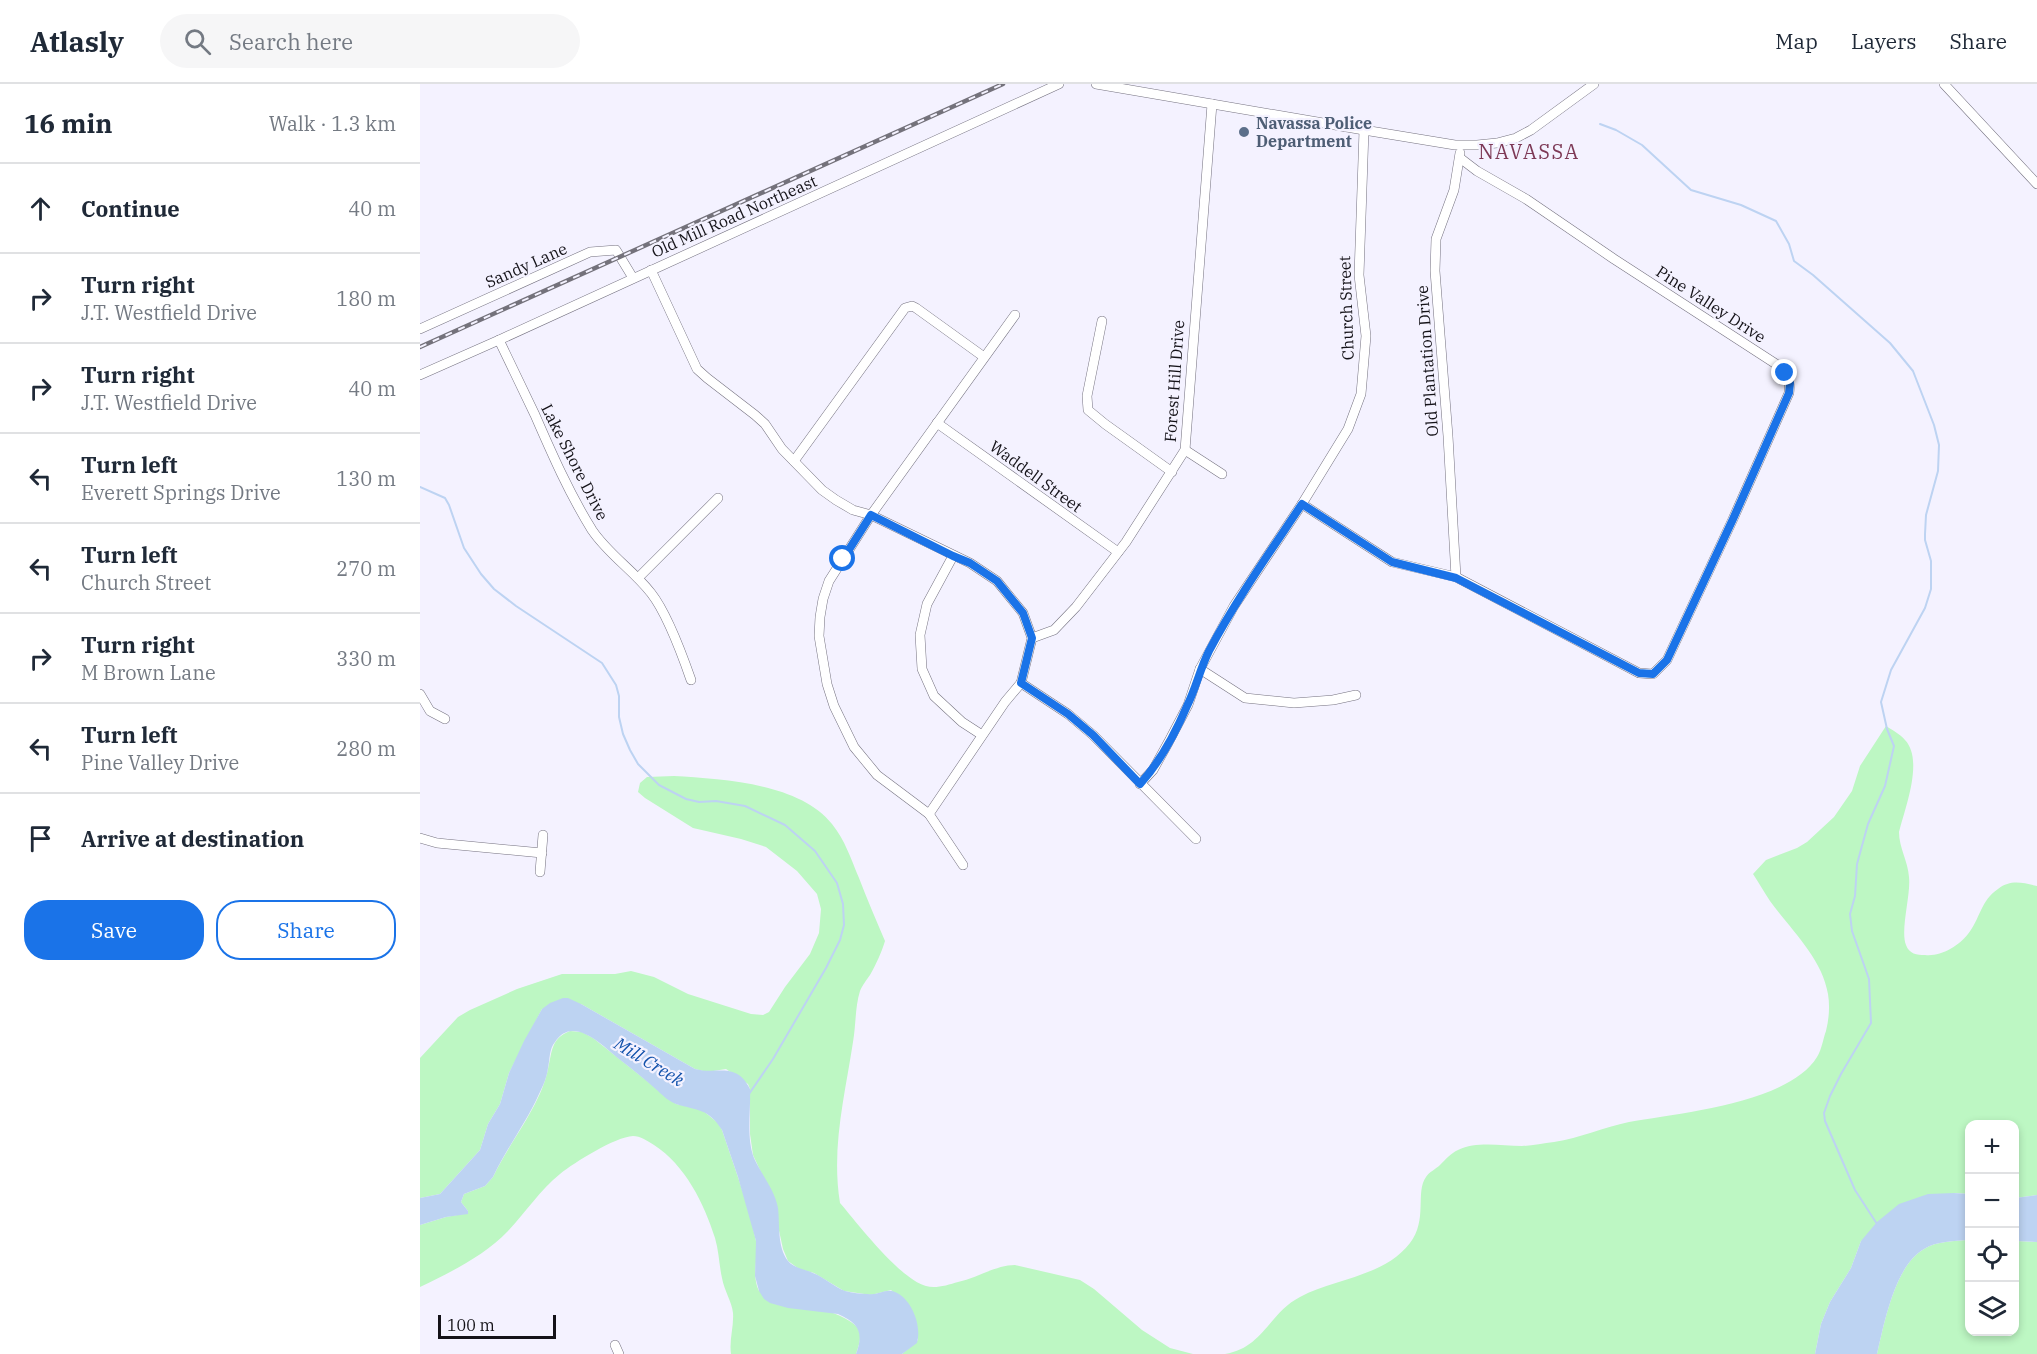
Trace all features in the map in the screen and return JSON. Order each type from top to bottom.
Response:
[{"type":"street","name":"Old Mill Road Northeast","points":[[420,375],[1059,84]]},
{"type":"street","points":[[1095,84],[1461,145],[1497,143],[1516,138],[1531,130],[1594,84]]},
{"type":"street","points":[[1944,84],[2037,184]]},
{"type":"street","name":"Forest Hill Drive","points":[[1032,638],[1054,630],[1076,607],[1118,552],[1185,450],[1212,104]]},
{"type":"street","name":"Church Street","points":[[1140,784],[1153,770],[1168,743],[1188,705],[1200,669],[1234,606],[1302,504],[1348,429],[1361,394],[1365,336],[1359,275],[1364,130]]},
{"type":"street","name":"Old Plantation Drive","points":[[1456,578],[1436,271],[1436,238],[1454,190],[1461,145]]},
{"type":"street","name":"Pine Valley Drive","points":[[1456,578],[1639,673],[1653,674],[1667,660],[1789,393],[1790,383],[1785,373],[1776,364],[1460,158]]},
{"type":"street","name":"Sandy Lane","points":[[420,328],[590,252],[616,249],[633,278]]},
{"type":"street","points":[[651,270],[697,369],[765,424],[782,449],[836,500],[853,510],[871,515],[970,563],[997,581],[1023,613],[1032,638],[1021,683],[982,735],[929,814]]},
{"type":"street","points":[[794,461],[905,308],[912,306],[916,308],[984,357]]},
{"type":"street","points":[[963,865],[929,814],[889,785],[864,761],[843,726],[827,684],[819,636],[823,599],[829,581],[871,515],[1015,315]]},
{"type":"street","points":[[1102,321],[1087,396],[1088,410],[1172,472]]},
{"type":"street","name":"Lake Shore Drive","points":[[499,340],[580,511],[612,554],[653,595],[664,613],[692,680]]},
{"type":"street","name":"Waddell Street","points":[[937,423],[1118,552]]},
{"type":"street","points":[[1185,450],[1222,474]]},
{"type":"street","points":[[638,578],[718,498]]},
{"type":"street","points":[[1302,504],[1392,562],[1456,578]]},
{"type":"street","points":[[953,556],[927,604],[920,635],[922,669],[934,696],[962,722],[982,735]]},
{"type":"street","points":[[1200,669],[1245,698],[1294,703],[1334,700],[1356,695]]},
{"type":"street","points":[[1021,683],[1068,714],[1093,735],[1196,839]]},
{"type":"street","points":[[420,694],[430,711],[445,719]]},
{"type":"street","points":[[540,872],[543,834]]},
{"type":"street","points":[[420,838],[437,843],[542,853]]},
{"type":"green space","points":[[1886,726],[1905,740],[1913,759],[1909,798],[1899,832],[1909,877],[1904,939],[1911,952],[1931,955],[1949,950],[1968,934],[1992,893],[2012,883],[2037,886],[2037,1195],[2019,1197],[2019,1120],[1965,1120],[1965,1194],[1954,1193],[1861,1241],[1851,1268],[1830,1302],[1821,1324],[1815,1354],[1225,1354],[1248,1345],[1289,1304],[1300,1297],[1373,1270],[1399,1254],[1410,1243],[1419,1225],[1421,1190],[1426,1177],[1458,1150],[1481,1145],[1526,1146],[1554,1142],[1629,1122],[1703,1110],[1758,1095],[1783,1085],[1803,1073],[1817,1057],[1826,1031],[1829,1003],[1825,981],[1813,956],[1770,901],[1753,874],[1766,860],[1807,842],[1834,817],[1852,791],[1860,766]]},
{"type":"green space","points":[[674,776],[759,786],[801,800],[818,810],[832,824],[847,850],[885,941],[858,997],[840,1122],[838,1182],[840,1203],[880,1250],[904,1273],[930,1287],[950,1284],[1001,1267],[1015,1265],[1080,1280],[1142,1330],[1170,1348],[1193,1354],[902,1354],[918,1340],[918,1331],[912,1311],[891,1290],[871,1295],[844,1291],[814,1273],[799,1269],[788,1261],[778,1226],[778,1209],[753,1155],[748,1084],[726,1069],[707,1072],[695,1069],[581,1004],[542,1009],[509,1073],[500,1104],[488,1124],[480,1150],[440,1194],[420,1198],[420,1058],[458,1017],[517,989],[562,974],[615,974],[631,971],[654,977],[688,994],[751,1014],[763,1015],[769,1012],[810,954],[819,933],[821,909],[817,894],[797,871],[766,847],[693,828],[638,792],[640,783],[647,777]]},
{"type":"green space","points":[[570,1031],[582,1032],[593,1038],[676,1104],[701,1109],[718,1123],[753,1227],[757,1247],[755,1273],[759,1291],[811,1305],[850,1321],[860,1333],[856,1354],[731,1354],[732,1309],[723,1282],[715,1238],[699,1198],[684,1174],[665,1153],[636,1136],[625,1137],[606,1145],[567,1169],[546,1187],[499,1240],[478,1256],[420,1287],[420,1225],[468,1213],[461,1202],[464,1194],[485,1186],[493,1177],[539,1096],[556,1042]]},
{"type":"green space","points":[[1965,1240],[1965,1336],[2019,1336],[2019,1241],[2037,1242],[2037,1354],[1877,1354],[1892,1296],[1905,1268],[1924,1249],[1946,1242]]},
{"type":"water","name":"Mill Creek","points":[[563,998],[581,1004],[695,1069],[732,1072],[745,1080],[750,1089],[749,1133],[752,1150],[776,1201],[784,1255],[794,1266],[817,1275],[845,1291],[871,1294],[885,1291],[895,1292],[911,1307],[917,1321],[917,1343],[902,1354],[856,1354],[860,1340],[858,1330],[845,1317],[838,1314],[788,1308],[764,1299],[755,1276],[756,1241],[722,1130],[707,1114],[669,1100],[597,1041],[579,1032],[570,1031],[562,1034],[553,1045],[542,1088],[493,1177],[485,1186],[464,1194],[461,1202],[468,1214],[446,1217],[420,1225],[420,1198],[440,1194],[480,1150],[488,1124],[500,1104],[509,1073],[524,1041],[542,1009]]},
{"type":"water","points":[[1928,1194],[1965,1194],[1965,1240],[1934,1244],[1914,1257],[1905,1268],[1892,1296],[1877,1354],[1815,1354],[1821,1324],[1830,1302],[1851,1268],[1861,1241],[1877,1222],[1899,1204]]},
{"type":"water","points":[[2037,1195],[2037,1242],[2019,1241],[2019,1197]]},
{"type":"waterway","points":[[1600,124],[1642,145],[1691,190],[1741,205],[1776,221],[1789,244],[1794,261],[1890,343],[1913,371],[1934,425],[1939,445],[1938,471],[1926,515],[1925,534],[1931,561],[1931,589],[1925,608],[1891,670],[1881,702],[1887,729],[1894,746],[1885,786],[1868,824],[1857,864],[1855,896],[1850,914],[1852,931],[1869,979],[1871,1023],[1841,1074],[1824,1113],[1825,1121],[1855,1190],[1877,1224]]},
{"type":"waterway","points":[[420,487],[445,498],[464,548],[494,589],[602,663],[616,685],[619,696],[619,717],[630,750],[638,764],[659,785],[686,799],[745,806],[785,825],[815,851],[837,883],[843,904],[844,925],[840,940],[773,1059],[749,1094]]},
{"type":"railway","points":[[420,347],[1003,84]]},
{"type":"place","name":"Navassa Police Department","points":[[1244,132]]},
{"type":"district","name":"NAVASSA","points":[[1529,152]]},
{"type":"route","points":[[843,559],[871,515],[970,563],[997,581],[1023,613],[1032,638],[1021,683],[1068,714],[1093,735],[1140,784],[1153,770],[1168,743],[1188,705],[1200,669],[1234,606],[1302,504],[1392,562],[1456,578],[1639,673],[1653,674],[1667,660],[1789,393],[1790,383],[1785,373]]}]
